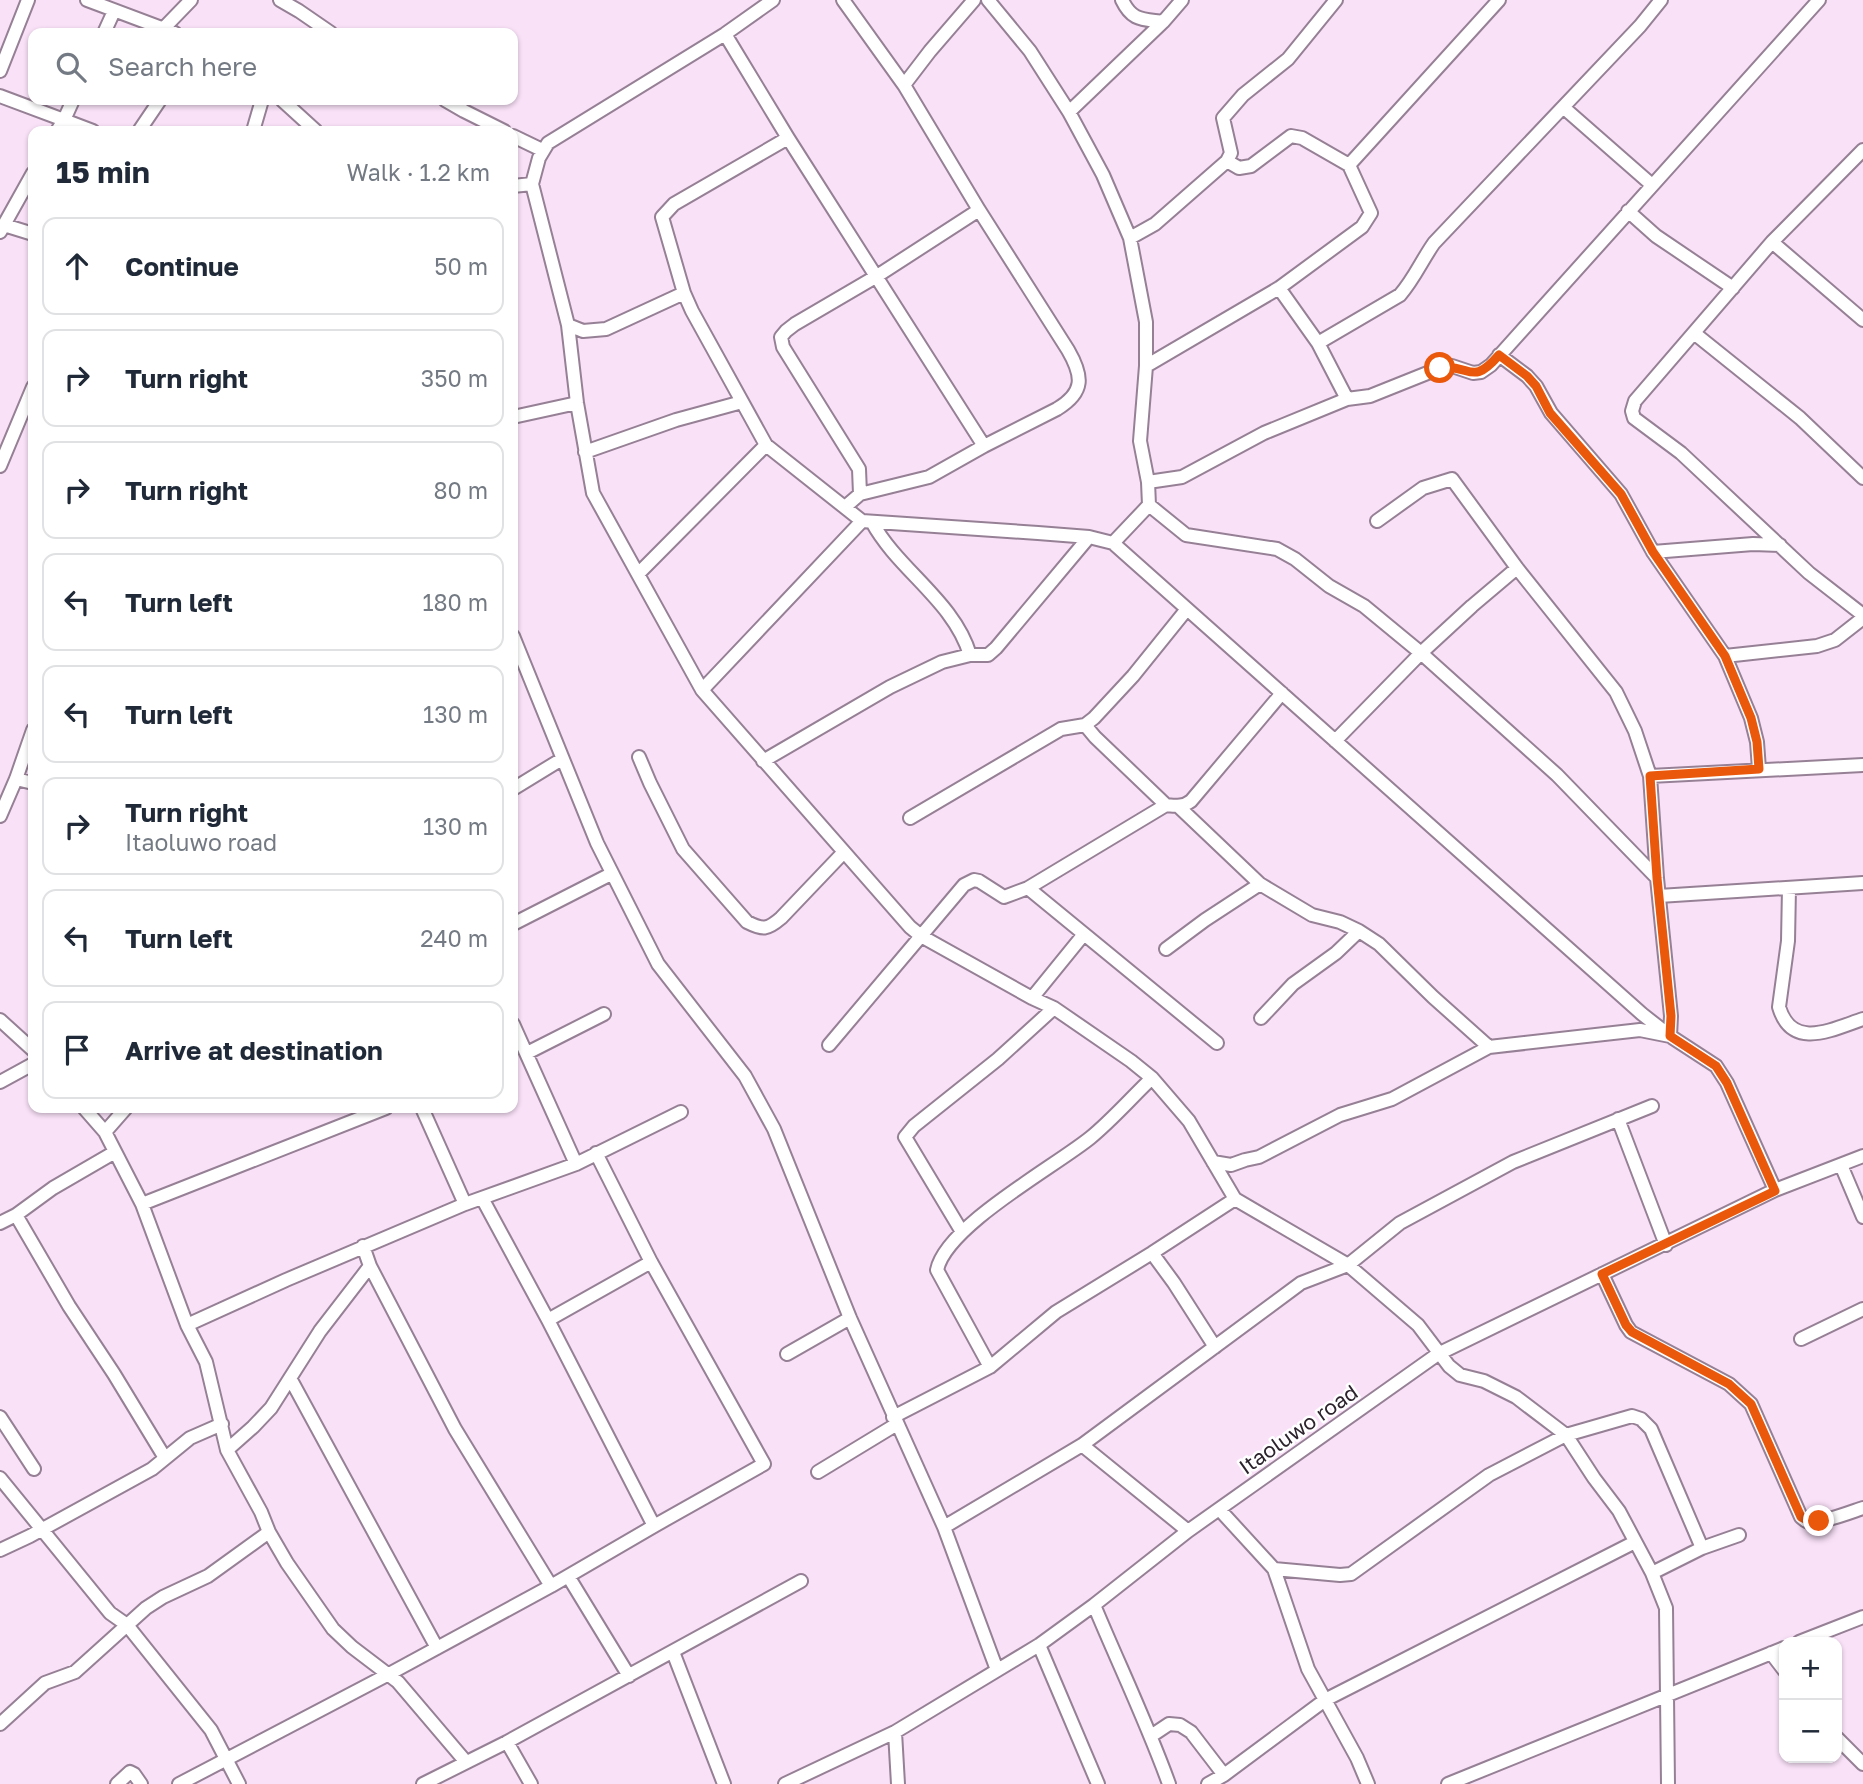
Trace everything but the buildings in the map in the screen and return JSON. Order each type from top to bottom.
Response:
[{"type":"street","points":[[0,71],[28,0]]},
{"type":"street","points":[[87,0],[159,28]]},
{"type":"street","points":[[172,28],[191,0]]},
{"type":"street","points":[[279,0],[324,28]]},
{"type":"street","points":[[773,0],[724,34],[548,143],[542,150],[532,184],[568,325],[577,403],[593,493],[702,690],[910,927],[921,936],[1054,1008],[1131,1061],[1152,1078],[1189,1121],[1235,1199],[1348,1265],[1418,1325],[1438,1354],[1460,1375],[1484,1381],[1516,1397],[1566,1435],[1619,1511],[1652,1573],[1666,1608],[1668,1784]]},
{"type":"street","points":[[843,0],[904,85],[1068,350],[1080,380],[1077,393],[1069,402],[929,477],[860,494],[845,507]]},
{"type":"street","points":[[904,85],[929,51],[974,0]]},
{"type":"street","points":[[988,0],[1030,51],[1069,112],[1103,175],[1130,238],[1146,322],[1146,366],[1140,441],[1148,482],[1149,505],[1113,543]]},
{"type":"street","points":[[1122,0],[1129,13],[1138,19],[1163,22]]},
{"type":"street","points":[[1069,112],[1163,22],[1182,0]]},
{"type":"street","points":[[1130,238],[1155,224],[1227,161],[1231,153],[1223,118],[1243,94],[1288,60],[1336,0]]},
{"type":"street","points":[[1349,165],[1499,0]]},
{"type":"street","points":[[1318,343],[1400,295],[1434,243],[1640,26],[1661,0]]},
{"type":"street","points":[[1148,482],[1182,477],[1264,433],[1347,399],[1370,396],[1440,368],[1452,366],[1473,373],[1481,372],[1819,0]]},
{"type":"street","points":[[106,28],[114,11]]},
{"type":"street","points":[[724,34],[984,446]]},
{"type":"street","points":[[0,96],[61,125],[71,105]]},
{"type":"street","points":[[142,126],[157,105]]},
{"type":"street","points":[[254,126],[261,105]]},
{"type":"street","points":[[287,105],[311,126]]},
{"type":"street","points":[[454,105],[494,126]]},
{"type":"street","points":[[1563,107],[1652,185]]},
{"type":"street","points":[[1146,366],[1279,288],[1363,227],[1371,213],[1349,165],[1303,138],[1292,136],[1251,166],[1239,168],[1227,161]]},
{"type":"street","points":[[518,138],[542,150]]},
{"type":"street","points":[[788,138],[674,204],[662,217],[684,293],[766,444],[867,522],[941,604],[965,640],[970,656]]},
{"type":"street","points":[[1725,656],[1817,646],[1835,639],[1863,617],[1809,573],[1681,453],[1634,418],[1632,411],[1635,401],[1772,242],[1862,153]]},
{"type":"street","points":[[28,182],[2,229],[28,233]]},
{"type":"street","points":[[518,185],[532,184]]},
{"type":"street","points":[[860,494],[859,469],[783,347],[781,338],[795,324],[877,276],[979,210]]},
{"type":"street","points":[[1628,211],[1656,236],[1733,288]]},
{"type":"street","points":[[1772,242],[1863,320]]},
{"type":"street","points":[[1279,288],[1318,343],[1347,399]]},
{"type":"street","points":[[568,325],[583,331],[606,329],[684,293]]},
{"type":"street","points":[[1694,333],[1800,418],[1863,478]]},
{"type":"street","points":[[1499,355],[1536,386],[1550,413],[1621,494],[1653,552],[1725,656],[1751,718],[1757,742],[1759,769]]},
{"type":"street","points":[[0,466],[28,399]]},
{"type":"street","points":[[585,452],[676,420],[742,402]]},
{"type":"street","points":[[518,416],[577,403]]},
{"type":"street","points":[[639,573],[766,444]]},
{"type":"street","points":[[1377,521],[1423,488],[1452,479],[1517,568],[1616,692],[1635,731],[1650,776],[1671,1016],[1670,1036]]},
{"type":"street","points":[[1149,505],[1186,535],[1277,549],[1286,553],[1329,586],[1364,606],[1421,653],[1557,775],[1657,878]]},
{"type":"street","points":[[702,690],[867,522],[1089,537],[1113,543],[1642,1014],[1716,1066],[1727,1083],[1775,1191]]},
{"type":"street","points":[[763,761],[890,687],[942,662],[988,655],[996,649],[1089,537]]},
{"type":"street","points":[[1653,552],[1753,544],[1780,545]]},
{"type":"street","points":[[1335,741],[1421,653],[1517,568]]},
{"type":"street","points":[[910,818],[1061,729],[1085,724],[1094,718],[1133,676],[1187,609]]},
{"type":"street","points":[[518,649],[597,843],[658,964],[745,1076],[774,1129],[850,1318],[944,1527],[997,1670]]},
{"type":"street","points":[[830,1045],[964,885],[974,880],[979,881],[1004,897],[1028,888],[1173,806],[1191,800],[1282,693]]},
{"type":"street","points":[[1085,724],[1095,737],[1260,884],[1312,915],[1340,922],[1379,944],[1489,1047]]},
{"type":"street","points":[[0,816],[28,744]]},
{"type":"street","points":[[639,757],[682,849],[747,922],[760,929],[771,927],[781,918],[843,853]]},
{"type":"street","points":[[518,786],[562,759]]},
{"type":"street","points":[[1650,776],[1863,765]]},
{"type":"street","points":[[16,779],[28,782]]},
{"type":"street","points":[[518,921],[611,874]]},
{"type":"street","points":[[1659,896],[1863,883]]},
{"type":"street","points":[[1166,949],[1260,884]]},
{"type":"street","points":[[1028,888],[1217,1043]]},
{"type":"street","points":[[1789,888],[1788,941],[1779,1007],[1782,1016],[1797,1031],[1806,1035],[1863,1019]]},
{"type":"street","points":[[1261,1018],[1293,984],[1336,953],[1359,931]]},
{"type":"street","points":[[1032,998],[1084,934]]},
{"type":"street","points":[[962,1232],[905,1136],[998,1059],[1054,1008]]},
{"type":"street","points":[[527,1053],[604,1014]]},
{"type":"street","points":[[0,1020],[28,1045]]},
{"type":"street","points":[[1213,1162],[1231,1165],[1259,1157],[1340,1115],[1392,1099],[1489,1047],[1640,1030],[1670,1036]]},
{"type":"street","points":[[518,1034],[576,1164]]},
{"type":"street","points":[[0,1082],[28,1067]]},
{"type":"street","points":[[990,1367],[937,1270],[938,1262],[962,1232],[1017,1188],[1090,1138],[1152,1078]]},
{"type":"street","points":[[944,1527],[1082,1445],[1301,1283],[1348,1265],[1400,1223],[1513,1162],[1652,1106]]},
{"type":"street","points":[[187,1325],[465,1203],[576,1164],[681,1112]]},
{"type":"street","points":[[88,1113],[105,1132],[142,1204],[187,1325],[206,1362],[227,1450],[287,1563],[333,1629],[398,1682],[466,1762]]},
{"type":"street","points":[[105,1132],[122,1113]]},
{"type":"street","points":[[142,1204],[373,1113]]},
{"type":"street","points":[[424,1113],[465,1203]]},
{"type":"street","points":[[1618,1119],[1666,1245]]},
{"type":"street","points":[[0,1223],[52,1188],[115,1152]]},
{"type":"street","points":[[179,1784],[551,1586],[764,1464],[652,1262],[596,1153]]},
{"type":"street","name":"Itaoluwo road","points":[[785,1784],[895,1732],[1039,1645],[1188,1531],[1438,1354],[1775,1191],[1863,1156]]},
{"type":"street","points":[[1841,1165],[1863,1217]]},
{"type":"street","points":[[482,1198],[654,1526]]},
{"type":"street","points":[[818,1472],[895,1421],[990,1367],[1056,1312],[1235,1199]]},
{"type":"street","points":[[16,1214],[69,1306],[165,1458]]},
{"type":"street","points":[[363,1246],[370,1266],[455,1429],[551,1586]]},
{"type":"street","points":[[1152,1253],[1215,1347]]},
{"type":"street","points":[[548,1321],[652,1262]]},
{"type":"street","points":[[227,1450],[271,1408],[320,1331],[370,1266]]},
{"type":"street","points":[[1602,1274],[1626,1325],[1632,1332],[1729,1384],[1751,1404],[1805,1521],[1819,1521],[1863,1508]]},
{"type":"street","points":[[1801,1339],[1863,1309]]},
{"type":"street","points":[[787,1354],[850,1318]]},
{"type":"street","points":[[290,1378],[437,1648]]},
{"type":"street","points":[[1274,1569],[1351,1574],[1489,1475],[1566,1435],[1632,1416],[1641,1419],[1651,1429],[1702,1548]]},
{"type":"street","points":[[0,1417],[34,1469]]},
{"type":"street","points":[[0,1550],[152,1469],[190,1438],[222,1424]]},
{"type":"street","points":[[1082,1445],[1188,1531]]},
{"type":"street","points":[[0,1478],[110,1613],[127,1625],[211,1730],[239,1784]]},
{"type":"street","points":[[1219,1509],[1274,1569],[1308,1669],[1357,1758],[1368,1784]]},
{"type":"street","points":[[0,1724],[45,1683],[75,1672],[154,1603],[208,1576],[269,1532]]},
{"type":"street","points":[[1652,1573],[1702,1548],[1739,1535]]},
{"type":"street","points":[[1208,1784],[1325,1700],[1634,1542]]},
{"type":"street","points":[[568,1576],[628,1676]]},
{"type":"street","points":[[423,1784],[507,1742],[801,1580]]},
{"type":"street","points":[[1094,1605],[1128,1687],[1152,1736],[1169,1784]]},
{"type":"street","points":[[1812,1637],[1863,1617]]},
{"type":"street","points":[[1039,1645],[1098,1784]]},
{"type":"street","points":[[1448,1784],[1779,1650]]},
{"type":"street","points":[[673,1652],[724,1784]]},
{"type":"street","points":[[1771,1654],[1779,1664]]},
{"type":"street","points":[[1152,1736],[1170,1724],[1186,1728],[1224,1775]]},
{"type":"street","points":[[895,1732],[898,1784]]},
{"type":"street","points":[[507,1742],[531,1784]]},
{"type":"street","points":[[1842,1743],[1863,1763]]},
{"type":"street","points":[[117,1784],[130,1772],[141,1784]]},
{"type":"route","points":[[1440,368],[1452,366],[1473,373],[1481,372],[1499,355],[1536,386],[1550,413],[1621,494],[1653,552],[1725,656],[1751,718],[1757,742],[1759,769],[1650,776],[1671,1016],[1670,1036],[1716,1066],[1727,1083],[1775,1191],[1602,1274],[1626,1325],[1632,1332],[1729,1384],[1751,1404],[1801,1517],[1805,1521],[1819,1521]]}]
